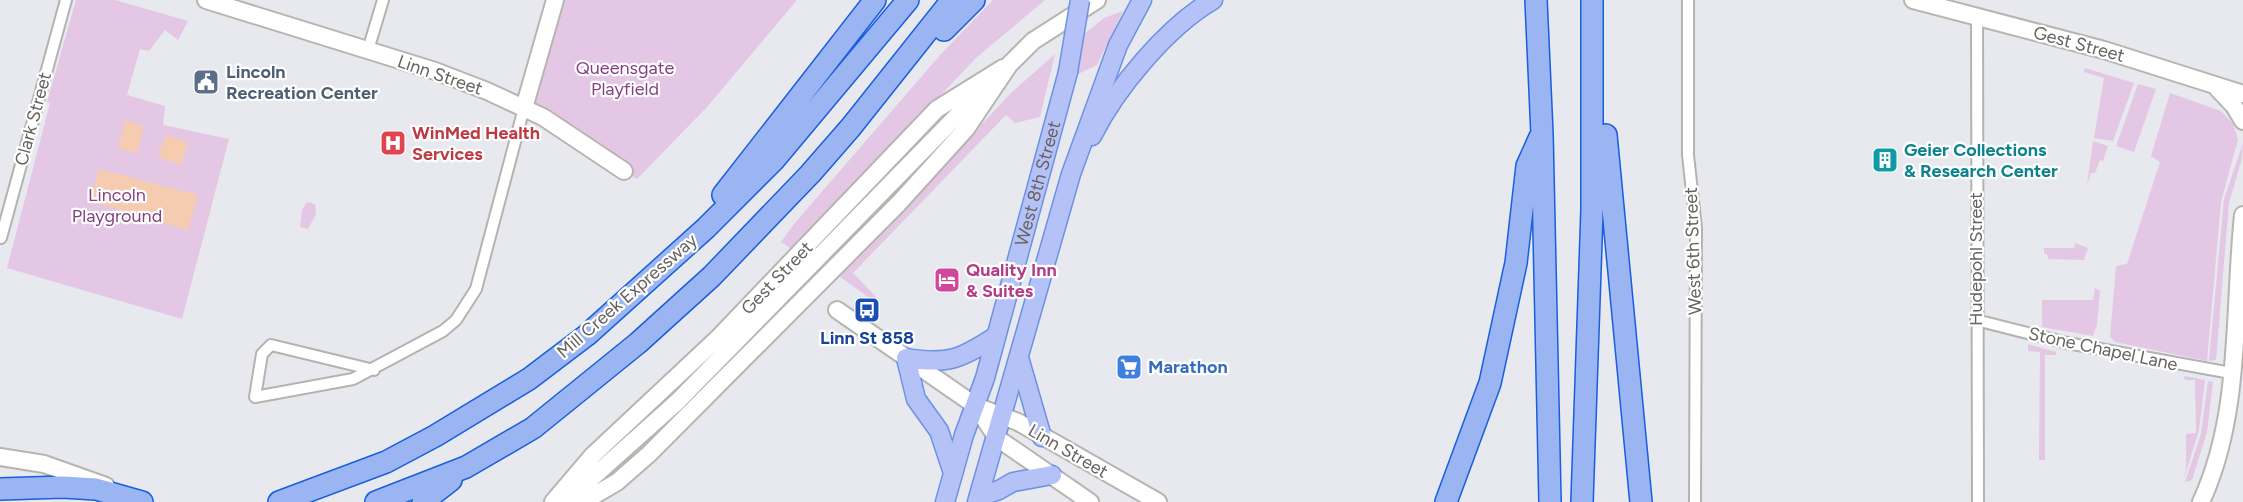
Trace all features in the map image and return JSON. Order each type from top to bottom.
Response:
[{"type":"highway","points":[[706,228],[723,194],[875,0]]},
{"type":"highway","name":"Mill Creek Expressway","points":[[279,502],[386,462],[435,436],[529,379],[586,335],[706,228],[774,160],[908,0]]},
{"type":"highway","points":[[423,502],[466,467],[533,428],[638,343],[712,276],[851,127],[952,0]]},
{"type":"highway","points":[[851,127],[878,110],[955,17],[974,0]]},
{"type":"highway","points":[[1536,0],[1542,134],[1550,502]]},
{"type":"highway","points":[[1582,502],[1594,108],[1592,0]]},
{"type":"highway","points":[[1594,108],[1605,125],[1641,502]]},
{"type":"highway","points":[[1446,502],[1490,383],[1516,263],[1527,165],[1542,134]]},
{"type":"highway","points":[[375,502],[466,467]]},
{"type":"highway","points":[[0,489],[63,487],[96,489],[142,502]]},
{"type":"main road","name":"West 8th Street","points":[[945,502],[976,406],[1068,72],[1080,0]]},
{"type":"main road","points":[[1071,174],[1118,45],[1142,0]]},
{"type":"main road","points":[[1071,174],[1097,126],[1156,47],[1175,27],[1214,0]]},
{"type":"main road","name":"West 8th Street","points":[[978,499],[1004,415],[1071,174]]},
{"type":"main road","points":[[953,473],[933,418],[916,399],[906,358],[934,363],[949,361],[975,350],[996,336]]},
{"type":"main road","points":[[1019,360],[1042,437]]},
{"type":"main road","points":[[978,499],[1013,482],[1052,475]]},
{"type":"street","name":"Clark Street","points":[[1,238],[66,0]]},
{"type":"street","name":"Linn Street","points":[[206,0],[228,3],[458,79],[524,108],[624,171]]},
{"type":"street","points":[[368,50],[383,0]]},
{"type":"street","points":[[374,370],[271,345],[262,354],[255,397],[339,383],[374,370],[442,331],[467,305],[476,289],[555,0]]},
{"type":"street","name":"Gest Street","points":[[583,502],[617,482],[649,454],[898,204],[966,129],[1009,65],[1033,41],[1098,0]]},
{"type":"street","name":"West 6th Street","points":[[1688,0],[1688,155],[1696,228],[1695,502]]},
{"type":"street","name":"Gest Street","points":[[1913,0],[2104,50],[2243,94]]},
{"type":"street","name":"Hudepohl Street","points":[[1977,17],[1978,502]]},
{"type":"street","points":[[565,502],[677,402],[954,117],[1009,65]]},
{"type":"street","name":"Gest Street","points":[[554,502],[594,455],[719,337],[937,110],[1009,65]]},
{"type":"street","points":[[2212,83],[2229,99],[2243,122]]},
{"type":"street","points":[[2201,502],[2222,442],[2231,373],[2243,215]]},
{"type":"street","points":[[2239,269],[2243,250]]},
{"type":"street","name":"Linn Street","points":[[837,310],[976,406],[1004,415],[1158,502]]},
{"type":"street","name":"Stone Chapel Lane","points":[[1976,320],[2067,343],[2231,373]]},
{"type":"street","name":"Linn Street","points":[[976,406],[997,438],[1090,502]]},
{"type":"street","points":[[0,457],[44,464],[79,475],[142,502]]},
{"type":"green space","name":"Lincoln Playground","points":[[76,0],[115,0],[188,21],[178,40],[165,30],[149,51],[140,49],[127,95],[165,106],[163,125],[229,139],[182,319],[7,268],[50,103],[47,102]]},
{"type":"green space","name":"Queensgate Playfield","points":[[555,0],[797,0],[707,107],[637,179],[524,108]]},
{"type":"green space","points":[[993,0],[1045,0],[977,57],[793,250],[781,242],[941,54]]},
{"type":"green space","points":[[1123,11],[1097,65],[1076,75],[1083,35],[1104,18]]},
{"type":"green space","points":[[1055,54],[1040,117],[1015,123],[1006,115],[853,273],[878,299],[875,302],[839,276],[1011,93]]},
{"type":"green space","points":[[2085,68],[2134,83],[2113,141],[2094,138],[2104,78],[2084,72]]},
{"type":"green space","points":[[2138,84],[2156,89],[2134,152],[2116,146]]},
{"type":"green space","points":[[2170,93],[2221,111],[2233,124],[2238,139],[2221,202],[2207,361],[2115,342],[2110,337],[2116,266],[2127,264],[2160,162],[2151,156]]},
{"type":"green space","points":[[2093,141],[2108,146],[2103,161],[2100,160],[2095,173],[2091,173],[2087,185]]},
{"type":"green space","points":[[2243,143],[2242,158],[2229,203],[2216,360],[2209,361],[2224,199]]},
{"type":"green space","points":[[307,202],[315,204],[316,214],[308,229],[300,227],[302,210]]},
{"type":"green space","points":[[2075,243],[2088,248],[2084,260],[2048,259],[2047,254],[2044,254],[2044,248],[2074,248]]},
{"type":"green space","points":[[2095,288],[2100,291],[2097,325],[2093,336],[2042,327],[2042,300],[2093,300]]},
{"type":"green space","points":[[2028,344],[2056,352],[2056,355],[2045,355],[2045,460],[2039,460],[2040,352],[2028,351]]},
{"type":"green space","points":[[2184,376],[2205,380],[2199,430],[2183,482],[2186,469],[2186,434],[2196,433],[2195,380],[2185,380]]},
{"type":"green space","points":[[2208,381],[2213,382],[2207,432],[2192,480],[2185,482],[2201,434]]},
{"type":"shaded area","points":[[126,120],[144,127],[137,153],[118,148]]},
{"type":"shaded area","points":[[166,135],[188,142],[181,165],[158,157]]},
{"type":"shaded area","points":[[99,169],[198,195],[188,230],[90,201]]},
{"type":"place","name":"Lincoln Recreation Center","points":[[206,82]]},
{"type":"place","name":"WinMed Health Services","points":[[393,143]]},
{"type":"place","name":"Geier Collections & Research Center","points":[[1885,160]]},
{"type":"place","name":"Quality Inn & Suites","points":[[947,280]]},
{"type":"place","name":"Linn St 858","points":[[867,310]]},
{"type":"place","name":"Marathon","points":[[1129,367]]}]
